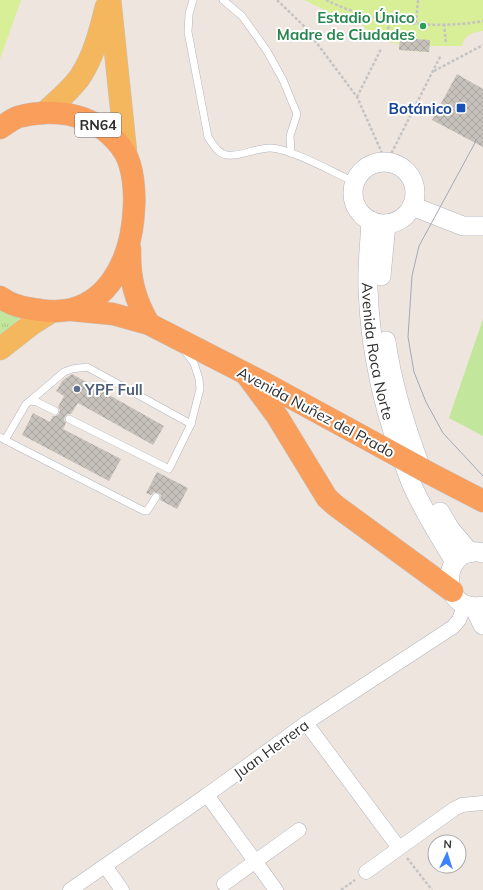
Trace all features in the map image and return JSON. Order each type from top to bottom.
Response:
[{"type":"highway","name":"RN64","points":[[6,120],[44,113],[66,113],[93,122],[109,133],[126,154],[133,178],[134,216],[130,238],[121,265],[113,280],[102,292],[90,301],[61,311]]},
{"type":"highway","points":[[130,238],[131,275],[141,311],[149,324]]},
{"type":"highway","name":"Avenida Nuñez del Prado","points":[[0,297],[21,308],[113,314],[149,324],[246,374],[483,501]]},
{"type":"highway","points":[[246,374],[277,416],[327,498],[468,602]]},
{"type":"main road","name":"RN64","points":[[44,113],[74,84],[88,63],[99,34],[109,0]]},
{"type":"main road","name":"RN64","points":[[109,0],[126,154]]},
{"type":"main road","points":[[386,162],[396,164],[405,170],[411,177],[415,186],[415,196],[408,213],[402,218],[394,222],[378,222],[364,216],[358,209],[354,200],[353,191],[355,182],[367,167],[376,163],[386,162]]},
{"type":"main road","points":[[412,206],[463,226],[483,226]]},
{"type":"main road","name":"Avenida Roca Norte","points":[[378,222],[368,287],[372,331],[380,382],[393,430],[413,486],[426,511],[469,556]]},
{"type":"main road","name":"RN64","points":[[0,349],[32,324],[61,311]]},
{"type":"main road","points":[[469,556],[451,569],[449,584],[468,602],[483,625]]},
{"type":"street","name":"Juan Herrera","points":[[70,890],[207,795],[306,722],[452,626],[459,620],[468,602]]},
{"type":"street","points":[[306,722],[399,848]]},
{"type":"street","points":[[207,795],[276,890]]},
{"type":"street","points":[[366,872],[454,809],[462,805],[483,804]]},
{"type":"street","points":[[224,884],[299,830]]},
{"type":"street","points":[[105,866],[122,890]]},
{"type":"lane","points":[[194,0],[189,14],[188,32],[208,137],[216,149],[226,155],[237,155],[270,148],[291,153],[355,182]]},
{"type":"lane","points":[[223,0],[243,13],[283,80],[296,114],[290,136],[291,153]]},
{"type":"lane","points":[[69,419],[167,472],[191,424],[200,389],[199,379],[194,363],[175,337]]},
{"type":"lane","points":[[156,497],[144,512],[2,438],[26,404],[64,372],[72,369],[87,367],[191,424]]},
{"type":"lane","points":[[30,401],[37,402],[56,411]]},
{"type":"path","points":[[277,0],[304,26],[356,97],[386,162]]},
{"type":"path","points":[[326,0],[362,14],[390,20],[444,24],[483,21]]},
{"type":"path","points":[[416,23],[418,0]]},
{"type":"path","points":[[386,39],[390,20]]},
{"type":"path","points":[[444,24],[446,44]]},
{"type":"path","points":[[433,71],[483,45]]},
{"type":"path","points":[[356,97],[381,49]]},
{"type":"path","points":[[386,162],[441,55]]},
{"type":"path","points":[[399,848],[432,890]]},
{"type":"path","points":[[341,890],[366,872]]},
{"type":"green space","points":[[0,0],[21,0],[0,59]]},
{"type":"green space","name":"Estadio Único Madre de Ciudades","points":[[304,0],[483,0],[483,31],[476,32],[467,37],[462,46],[430,46],[429,52],[399,50],[399,44],[368,38],[367,30],[362,24],[327,11]]},
{"type":"green space","points":[[0,307],[22,316],[0,338]]},
{"type":"green space","points":[[483,319],[483,436],[449,418]]},
{"type":"building","points":[[400,38],[430,40],[429,52],[399,50]]},
{"type":"building","name":"Botánico","points":[[457,74],[483,89],[483,147],[432,120]]},
{"type":"building","points":[[72,374],[164,426],[153,445],[78,403],[71,414],[65,416],[64,420],[66,423],[63,429],[121,459],[109,481],[22,435],[33,413],[50,422],[53,416],[59,414],[60,410],[58,407],[64,396],[56,391],[63,380]]},
{"type":"building","points":[[157,472],[188,488],[177,509],[160,500],[161,495],[158,493],[154,492],[151,495],[146,493]]},
{"type":"tram line","points":[[476,141],[419,246],[412,276],[408,337],[414,372],[426,402],[443,433],[483,476]]},
{"type":"place","name":"Estadio Único Madre de Ciudades","points":[[423,26]]},
{"type":"place","name":"Botánico","points":[[461,108]]},
{"type":"place","name":"YPF Full","points":[[77,389]]}]
